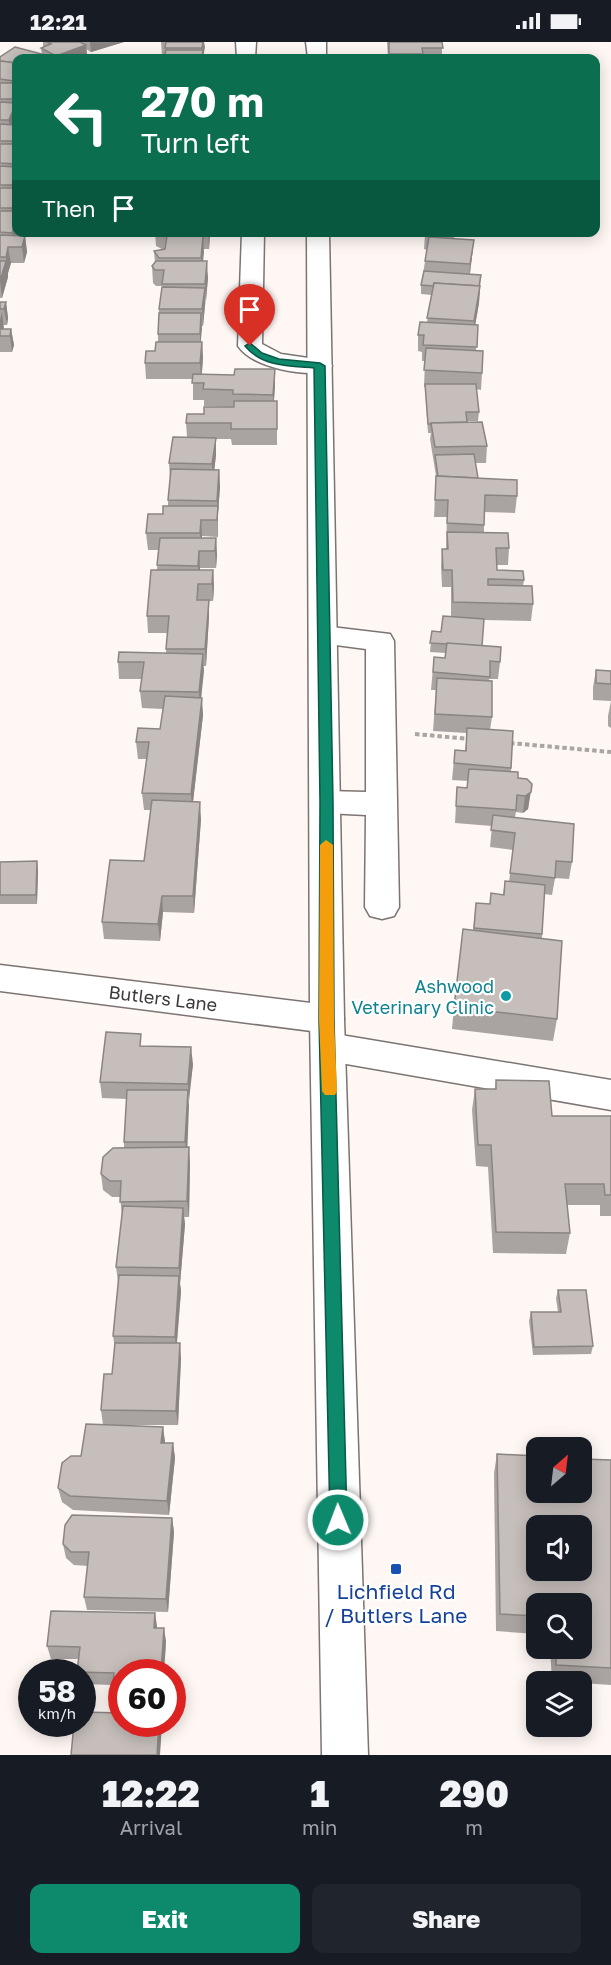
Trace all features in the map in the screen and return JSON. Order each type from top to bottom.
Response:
[{"type":"main road","points":[[253,237],[250,346],[259,355],[277,362],[320,366]]},
{"type":"main road","points":[[318,237],[328,1033],[345,1755]]},
{"type":"main road","points":[[323,635],[380,641],[382,907]]},
{"type":"main road","points":[[326,802],[382,804]]},
{"type":"main road","name":"Butlers Lane","points":[[0,978],[328,1033],[611,1095]]},
{"type":"path","points":[[381,732],[473,740]]},
{"type":"path","points":[[508,743],[611,752]]},
{"type":"building","points":[[47,42],[80,42],[86,45],[61,54],[52,54],[41,48],[51,44]]},
{"type":"building","points":[[166,42],[203,42],[202,48],[165,48]]},
{"type":"building","points":[[389,42],[442,42],[443,48],[422,48],[423,54],[389,54]]},
{"type":"building","points":[[15,47],[41,54],[12,54],[12,62],[0,61],[0,57]]},
{"type":"building","points":[[166,50],[203,50],[202,54],[165,54]]},
{"type":"building","points":[[0,61],[12,62],[12,81],[0,79]]},
{"type":"building","points":[[0,83],[12,83],[12,99],[0,99]]},
{"type":"building","points":[[0,102],[12,103],[9,120],[0,120]]},
{"type":"building","points":[[0,124],[12,125],[12,141],[0,141]]},
{"type":"building","points":[[0,144],[12,144],[12,164],[0,163]]},
{"type":"building","points":[[0,166],[12,167],[12,185],[0,185]]},
{"type":"building","points":[[0,188],[12,188],[12,208],[0,208]]},
{"type":"building","points":[[0,211],[12,211],[12,233],[0,232]]},
{"type":"building","points":[[0,235],[25,237],[22,247],[8,247],[6,257],[0,257]]},
{"type":"building","points":[[167,237],[203,237],[201,258],[159,258],[154,251],[165,249]]},
{"type":"building","points":[[429,237],[474,240],[470,264],[425,261]]},
{"type":"building","points":[[0,261],[6,261],[0,281]]},
{"type":"building","points":[[156,261],[207,261],[205,284],[162,284],[164,270],[155,270],[152,266]]},
{"type":"building","points":[[424,271],[481,275],[479,286],[434,283],[433,286],[421,285]]},
{"type":"building","points":[[434,283],[480,286],[474,321],[427,318]]},
{"type":"building","points":[[162,287],[205,288],[202,309],[159,309]]},
{"type":"building","points":[[0,302],[6,302],[4,309],[0,309]]},
{"type":"building","points":[[159,313],[201,313],[200,334],[158,334]]},
{"type":"building","points":[[420,322],[478,325],[477,347],[423,345],[424,335],[418,335]]},
{"type":"building","points":[[0,329],[11,329],[10,336],[0,336]]},
{"type":"building","points":[[156,342],[202,342],[200,363],[145,363],[146,351],[155,351]]},
{"type":"building","points":[[426,348],[483,351],[482,373],[424,370]]},
{"type":"building","points":[[235,369],[275,369],[273,395],[233,394],[233,390],[203,389],[204,383],[192,383],[193,374],[234,375]]},
{"type":"building","points":[[425,384],[476,384],[479,412],[466,412],[467,422],[428,424]]},
{"type":"building","points":[[234,401],[277,401],[277,429],[231,429],[231,423],[186,423],[187,414],[204,414],[204,407],[234,407]]},
{"type":"building","points":[[482,422],[487,446],[435,447],[431,423]]},
{"type":"building","points":[[173,437],[216,438],[212,464],[169,463]]},
{"type":"building","points":[[474,454],[478,478],[438,476],[435,455]]},
{"type":"building","points":[[171,469],[219,470],[217,501],[168,500]]},
{"type":"building","points":[[436,476],[517,480],[517,496],[485,495],[484,525],[447,523],[448,500],[435,500]]},
{"type":"building","points":[[163,506],[218,506],[217,520],[201,520],[200,533],[146,533],[148,514],[163,514]]},
{"type":"building","points":[[447,532],[508,533],[509,548],[496,548],[497,570],[523,571],[524,580],[488,579],[488,585],[532,586],[533,604],[453,602],[452,570],[443,570],[442,549],[448,549]]},
{"type":"building","points":[[160,538],[216,538],[215,551],[199,551],[198,566],[157,565]]},
{"type":"building","points":[[151,570],[213,570],[212,584],[198,584],[197,600],[209,600],[205,649],[166,649],[169,616],[147,616]]},
{"type":"building","points":[[443,616],[484,619],[482,646],[430,643],[432,631],[441,632]]},
{"type":"building","points":[[447,643],[501,647],[500,662],[490,661],[490,677],[433,672],[434,657],[445,658]]},
{"type":"building","points":[[119,652],[203,654],[199,692],[140,691],[144,662],[118,662]]},
{"type":"building","points":[[596,670],[611,671],[611,684],[596,683]]},
{"type":"building","points":[[437,678],[492,681],[492,717],[435,714]]},
{"type":"building","points":[[165,696],[202,698],[191,794],[142,793],[149,742],[136,742],[138,728],[160,729]]},
{"type":"building","points":[[467,728],[513,731],[511,768],[454,763],[455,750],[466,751]]},
{"type":"building","points":[[469,769],[518,772],[518,778],[527,779],[532,784],[531,792],[525,796],[517,795],[516,810],[456,806],[457,787],[467,788]]},
{"type":"building","points":[[152,800],[200,802],[193,896],[162,896],[158,924],[102,922],[110,860],[144,861]]},
{"type":"building","points":[[493,815],[574,824],[572,862],[556,861],[555,878],[510,873],[515,833],[491,830]]},
{"type":"building","points":[[37,861],[36,895],[0,895],[0,862]]},
{"type":"building","points":[[505,881],[545,885],[542,934],[474,928],[476,903],[490,904],[491,893],[504,895]]},
{"type":"building","name":"Ashwood Veterinary Clinic","points":[[463,929],[562,941],[557,1019],[454,1007]]},
{"type":"building","points":[[106,1032],[141,1034],[140,1046],[191,1047],[188,1084],[100,1082]]},
{"type":"building","points":[[496,1080],[549,1081],[552,1116],[611,1116],[611,1195],[605,1195],[604,1184],[565,1184],[570,1233],[496,1232],[491,1145],[478,1145],[475,1089],[496,1089]]},
{"type":"building","points":[[127,1090],[188,1090],[185,1142],[124,1142]]},
{"type":"building","points":[[189,1147],[187,1201],[120,1202],[121,1181],[110,1181],[101,1174],[103,1157],[113,1148]]},
{"type":"building","points":[[123,1206],[183,1208],[179,1268],[116,1267]]},
{"type":"building","points":[[119,1275],[179,1276],[175,1337],[113,1336]]},
{"type":"building","points":[[558,1290],[586,1290],[593,1346],[534,1347],[531,1312],[561,1312]]},
{"type":"building","points":[[115,1343],[180,1343],[176,1411],[101,1410],[104,1374],[112,1374]]},
{"type":"building","points":[[86,1424],[163,1427],[161,1443],[173,1443],[167,1501],[70,1496],[58,1488],[62,1463],[71,1456],[81,1456]]},
{"type":"building","points":[[497,1454],[526,1455],[526,1503],[592,1503],[592,1459],[611,1460],[611,1668],[556,1665],[556,1659],[592,1659],[592,1593],[526,1593],[526,1615],[500,1614]]},
{"type":"building","points":[[72,1515],[172,1518],[166,1599],[84,1597],[89,1552],[71,1552],[63,1544],[65,1525]]},
{"type":"building","points":[[51,1611],[155,1613],[154,1628],[164,1628],[162,1659],[108,1659],[108,1673],[96,1673],[96,1659],[79,1659],[80,1647],[47,1646]]},
{"type":"building","points":[[96,1712],[108,1713],[108,1737],[158,1737],[157,1755],[71,1755],[73,1737],[96,1737]]},
{"type":"slow traffic","points":[[326,845],[327,1019],[330,1091]]},
{"type":"place","name":"Ashwood Veterinary Clinic","points":[[506,996]]},
{"type":"place","name":"Lichfield Rd / Butlers Lane","points":[[396,1569]]},
{"type":"route","points":[[250,346],[259,355],[277,362],[320,366],[327,1019],[338,1520]]}]
